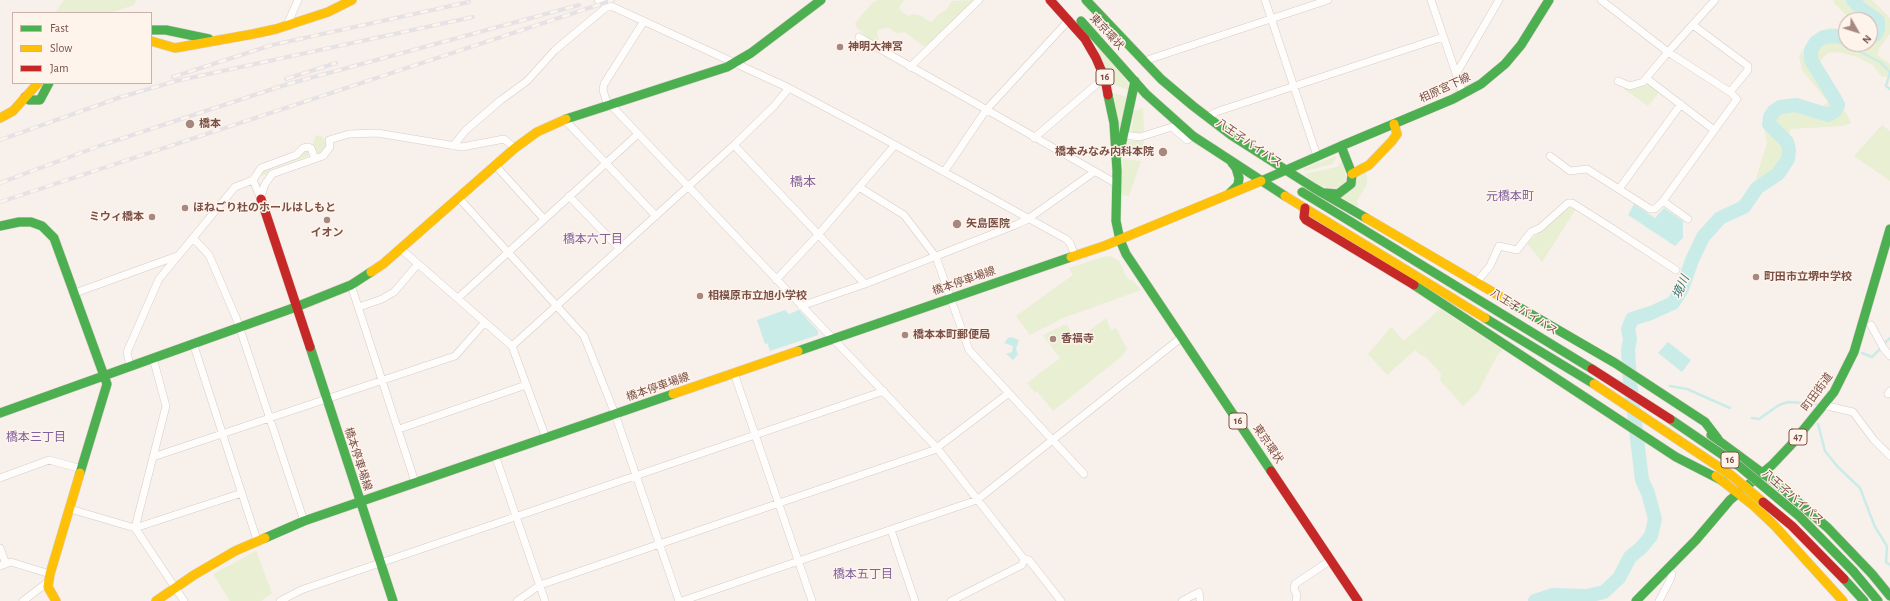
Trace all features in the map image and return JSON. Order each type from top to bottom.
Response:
[{"type":"main road","points":[[152,41],[175,48],[224,39],[286,25],[328,12],[352,0]]},
{"type":"main road","points":[[0,413],[296,307],[351,285],[379,267],[401,249],[495,165],[537,132],[564,119],[707,74],[735,63],[821,0]]},
{"type":"main road","name":"16","points":[[1050,0],[1079,31],[1096,58],[1105,79],[1113,110],[1117,171]]},
{"type":"main road","name":"東京環状","points":[[1062,0],[1135,81]]},
{"type":"main road","name":"東京環状","points":[[1076,0],[1142,65]]},
{"type":"main road","name":"相原宮下線","points":[[1285,170],[1463,94],[1486,80],[1510,58],[1529,34],[1549,0]]},
{"type":"main road","name":"16","points":[[1091,1],[1142,65],[1181,108]]},
{"type":"main road","points":[[152,30],[166,30],[201,38],[224,39]]},
{"type":"main road","points":[[166,30],[175,37],[175,48]]},
{"type":"main road","name":"16","points":[[1142,65],[1208,118],[1285,170],[1643,381],[1705,422],[1718,440]]},
{"type":"main road","name":"16","points":[[1120,240],[1116,221],[1117,171],[1135,81]]},
{"type":"main road","name":"八王子バイパス","points":[[1135,81],[1162,109],[1193,136],[1232,162],[1594,384],[1679,439],[1731,475],[1792,526],[1864,601]]},
{"type":"main road","points":[[25,97],[31,84]]},
{"type":"main road","points":[[0,118],[12,111],[37,84]]},
{"type":"main road","points":[[25,97],[30,100],[40,100],[46,93],[48,84]]},
{"type":"main road","points":[[1352,174],[1369,165],[1392,141],[1397,134],[1394,124]]},
{"type":"main road","points":[[1321,192],[1331,195],[1343,191],[1350,184],[1352,174],[1341,146]]},
{"type":"main road","points":[[1229,195],[1238,185],[1239,178],[1236,168],[1232,162]]},
{"type":"main road","name":"橋本停車場線","points":[[261,199],[359,501],[1120,240],[1261,181],[1271,173],[1285,170]]},
{"type":"main road","name":"八王子バイパス","points":[[1271,173],[1592,369],[1686,429],[1739,466],[1799,516],[1853,571],[1878,601]]},
{"type":"main road","name":"16","points":[[1321,192],[1419,262]]},
{"type":"main road","name":"16","points":[[1305,208],[1304,217],[1306,220],[1435,298],[1614,417],[1652,436]]},
{"type":"main road","points":[[0,226],[25,221],[39,224],[46,228],[56,241],[107,384],[49,578],[48,587],[56,601]]},
{"type":"main road","name":"町田街道","points":[[1636,601],[1668,570],[1738,493],[1763,473],[1792,445],[1843,377],[1854,352],[1890,229]]},
{"type":"main road","name":"東京環状","points":[[1120,240],[1126,254],[1358,601]]},
{"type":"main road","name":"16","points":[[1486,303],[1591,359],[1718,440],[1763,473],[1806,508],[1846,545],[1890,596]]},
{"type":"main road","name":"16","points":[[1471,308],[1516,342],[1652,436],[1723,481],[1759,510],[1789,540],[1843,601]]},
{"type":"main road","points":[[156,601],[216,561],[257,540],[359,501],[393,601]]},
{"type":"main road","points":[[1846,545],[1890,582]]},
{"type":"street","points":[[286,25],[298,0]]},
{"type":"street","points":[[598,0],[789,88],[1066,239],[1070,243],[1075,256]]},
{"type":"street","points":[[910,67],[979,0]]},
{"type":"street","points":[[1265,0],[1317,156]]},
{"type":"street","points":[[1142,65],[1150,59],[1328,0]]},
{"type":"street","points":[[1431,0],[1463,94]]},
{"type":"street","points":[[1456,74],[1499,0]]},
{"type":"street","points":[[1550,156],[1570,171],[1586,169],[1650,209],[1657,208],[1737,99],[1730,92],[1668,52],[1601,0]]},
{"type":"street","points":[[1618,81],[1625,85],[1632,86],[1640,84],[1693,25],[1712,1]]},
{"type":"street","points":[[453,146],[466,130],[501,100],[528,81],[555,50],[609,6]]},
{"type":"street","points":[[944,172],[986,110],[1069,20]]},
{"type":"street","points":[[644,21],[604,84],[602,90],[609,104],[615,108],[776,280],[937,448],[1024,559],[1028,560],[1061,601]]},
{"type":"street","points":[[1693,25],[1748,66],[1748,70],[1730,92]]},
{"type":"street","points":[[859,37],[1116,184]]},
{"type":"street","points":[[1208,118],[1216,112],[1443,37]]},
{"type":"street","points":[[1646,78],[1714,130]]},
{"type":"street","points":[[1034,138],[1098,83],[1105,79]]},
{"type":"street","points":[[512,346],[734,145],[774,106],[789,88]]},
{"type":"street","points":[[1619,189],[1680,104]]},
{"type":"street","points":[[564,119],[656,216]]},
{"type":"street","points":[[1124,136],[1140,137],[1172,127],[1187,140],[1193,136]]},
{"type":"street","points":[[261,199],[264,186],[272,174],[323,156],[328,152],[330,147],[329,140],[349,134],[377,134],[453,146],[473,146],[504,139],[508,140],[515,148]]},
{"type":"street","points":[[458,298],[638,134]]},
{"type":"street","points":[[734,145],[865,284]]},
{"type":"street","points":[[776,280],[818,235],[895,145]]},
{"type":"street","points":[[130,366],[126,352],[158,279],[237,185],[252,180],[261,168],[296,155],[303,148],[311,148],[314,159]]},
{"type":"street","points":[[495,165],[544,220]]},
{"type":"street","points":[[801,306],[936,257],[1028,219],[1094,172]]},
{"type":"street","points":[[252,180],[261,199]]},
{"type":"street","points":[[860,187],[903,214],[936,257],[969,350],[1084,474]]},
{"type":"street","points":[[569,196],[620,249]]},
{"type":"street","points":[[458,197],[584,336],[615,414],[680,601],[977,500],[1182,337]]},
{"type":"street","points":[[1663,201],[1688,219]]},
{"type":"street","points":[[1476,283],[1490,266],[1499,246],[1517,250],[1531,232],[1540,228],[1568,203],[1572,203],[1676,270]]},
{"type":"street","points":[[193,238],[209,255],[240,327],[304,521]]},
{"type":"street","points":[[401,249],[512,346],[546,438]]},
{"type":"street","points":[[75,293],[178,256]]},
{"type":"street","points":[[359,307],[382,299],[394,292],[418,264]]},
{"type":"street","points":[[351,285],[415,482]]},
{"type":"street","points":[[153,457],[454,356],[485,322]]},
{"type":"street","points":[[1871,325],[1884,349],[1890,356]]},
{"type":"street","points":[[193,343],[224,434],[257,540]]},
{"type":"street","points":[[1604,357],[1608,402],[1605,411]]},
{"type":"street","points":[[152,358],[166,406],[135,528],[184,601]]},
{"type":"street","points":[[734,373],[812,601]]},
{"type":"street","points":[[398,429],[526,385]]},
{"type":"street","points":[[280,601],[301,590],[884,391]]},
{"type":"street","points":[[517,601],[540,585],[937,448],[1010,393]]},
{"type":"street","points":[[1823,405],[1853,412],[1874,440],[1890,456]]},
{"type":"street","points":[[495,455],[545,601]]},
{"type":"street","points":[[0,478],[49,460],[82,470]]},
{"type":"street","points":[[70,509],[135,528],[242,493]]},
{"type":"street","points":[[891,530],[915,601]]},
{"type":"street","points":[[0,548],[3,565],[11,562],[49,578],[23,601]]},
{"type":"street","points":[[951,601],[1022,565],[1024,559]]},
{"type":"street","points":[[1296,601],[1297,595],[1294,589],[1295,584],[1331,560]]},
{"type":"street","points":[[1659,601],[1672,574],[1668,570]]},
{"type":"street","points":[[1182,601],[1199,592],[1200,600]]},
{"type":"green space","points":[[64,0],[136,0],[134,5],[113,12],[56,12]]},
{"type":"green space","points":[[878,0],[904,0],[899,7],[900,10],[908,16],[913,14],[922,16],[926,20],[932,22],[939,14],[946,10],[952,1],[977,0],[930,44],[923,46],[905,32],[897,33],[888,28],[878,30],[877,33],[879,40],[876,42],[869,39],[857,28],[855,23],[873,2]]},
{"type":"green space","points":[[1834,0],[1872,0],[1890,18],[1890,34],[1880,47],[1877,55],[1890,64],[1890,76],[1882,77],[1873,65],[1857,57],[1839,52],[1878,52],[1878,12],[1843,12],[1833,2]]},
{"type":"green space","points":[[1829,28],[1838,29],[1839,52],[1828,53],[1820,61],[1851,123],[1842,126],[1790,129],[1787,151],[1777,169],[1760,182],[1756,178],[1767,143],[1764,126],[1773,106],[1784,99],[1821,107],[1828,102],[1802,70],[1799,56],[1814,35]]},
{"type":"green space","points":[[1095,42],[1128,83],[1129,90],[1111,84]]},
{"type":"green space","points":[[1648,84],[1659,92],[1648,106],[1623,88],[1636,89]]},
{"type":"green space","points":[[1114,93],[1128,98],[1119,142]]},
{"type":"green space","points":[[1143,108],[1144,132],[1131,134],[1134,111]]},
{"type":"green space","points":[[1882,125],[1890,131],[1890,181],[1854,156]]},
{"type":"green space","points":[[316,135],[323,137],[327,146],[325,150],[318,154],[313,144]]},
{"type":"green space","points":[[1144,140],[1140,154],[1124,153],[1129,141]]},
{"type":"green space","points":[[305,151],[310,152],[308,156],[271,169],[265,175],[260,174],[265,169],[299,157]]},
{"type":"green space","points":[[1336,156],[1337,157],[1332,164],[1305,171],[1303,169]]},
{"type":"green space","points":[[1123,159],[1141,161],[1129,196],[1121,195]]},
{"type":"green space","points":[[1342,161],[1346,173],[1346,180],[1341,187],[1330,189],[1316,184],[1304,174],[1337,167]]},
{"type":"green space","points":[[1366,171],[1366,186],[1357,201],[1358,208],[1341,197],[1356,177]]},
{"type":"green space","points":[[1569,207],[1576,209],[1542,262],[1527,243]]},
{"type":"green space","points":[[1106,256],[1112,257],[1119,261],[1127,278],[1133,281],[1141,290],[1063,318],[1030,335],[1016,316],[1073,275],[1069,268]]},
{"type":"green space","points":[[1440,309],[1503,350],[1498,354],[1478,392],[1463,406],[1440,380],[1441,374],[1425,356],[1422,356],[1415,350],[1387,375],[1368,354],[1391,327],[1404,341]]},
{"type":"green space","points":[[1106,318],[1111,330],[1116,328],[1127,349],[1121,357],[1053,411],[1037,391],[1035,393],[1027,383],[1060,358],[1043,335],[1066,324],[1077,340]]},
{"type":"green space","points":[[256,551],[272,593],[261,601],[230,601],[213,574]]},
{"type":"water","points":[[1634,204],[1655,218],[1664,208],[1683,221],[1683,238],[1675,246],[1628,215]]},
{"type":"water","points":[[785,310],[789,314],[799,310],[818,331],[818,335],[770,351],[767,343],[765,344],[757,320]]},
{"type":"water","points":[[1011,337],[1019,340],[1016,349],[1018,354],[1013,360],[1006,354],[1012,352],[1013,346],[1004,343]]},
{"type":"water","points":[[1668,342],[1691,360],[1682,372],[1658,353]]},
{"type":"waterway","name":"境川","points":[[1853,0],[1866,12]]},
{"type":"waterway","name":"境川","points":[[1535,601],[1553,595],[1587,596],[1604,592],[1619,578],[1630,557],[1641,548],[1651,536],[1655,519],[1648,493],[1642,480],[1630,381],[1628,350],[1630,339],[1628,329],[1632,319],[1651,313],[1673,303],[1682,289],[1692,260],[1703,237],[1720,218],[1744,207],[1757,188],[1778,174],[1788,159],[1789,150],[1787,142],[1769,124],[1770,117],[1774,111],[1780,107],[1796,105],[1828,115],[1835,111],[1838,105],[1811,60],[1811,50],[1816,42],[1824,37],[1838,37]]},
{"type":"waterway","points":[[1861,52],[1880,62],[1890,72],[1886,86],[1890,89]]},
{"type":"waterway","points":[[1886,342],[1890,338]]},
{"type":"waterway","points":[[1862,353],[1872,357],[1880,349]]},
{"type":"waterway","points":[[1670,386],[1687,389],[1730,408]]},
{"type":"waterway","points":[[1752,418],[1759,419],[1779,405],[1788,402],[1816,404]]},
{"type":"waterway","points":[[1818,424],[1825,451],[1837,466],[1860,488],[1875,527],[1887,546],[1886,562],[1890,565]]},
{"type":"railway","points":[[0,202],[613,0]]},
{"type":"railway","points":[[173,77],[272,45],[469,2]]},
{"type":"railway","points":[[0,183],[102,145],[288,84],[579,5]]},
{"type":"railway","points":[[0,140],[121,97],[176,81],[473,17]]},
{"type":"railway","points":[[286,79],[336,63]]},
{"type":"traffic: fast","points":[[566,119],[727,67],[751,53],[821,0]]},
{"type":"traffic: fast","points":[[1086,0],[1161,79],[1193,106],[1231,135],[1314,188],[1366,218]]},
{"type":"traffic: fast","points":[[1341,146],[1453,99],[1481,84],[1505,64],[1521,45],[1549,0]]},
{"type":"traffic: fast","points":[[1081,21],[1146,94],[1193,136],[1285,196]]},
{"type":"traffic: fast","points":[[152,30],[166,30],[209,39]]},
{"type":"traffic: fast","points":[[1120,151],[1135,81]]},
{"type":"traffic: fast","points":[[25,97],[29,100],[40,100],[48,84]]},
{"type":"traffic: fast","points":[[1108,95],[1114,123],[1117,171],[1116,221],[1120,240],[1126,254],[1271,471]]},
{"type":"traffic: fast","points":[[1261,181],[1341,146],[1352,174],[1351,184],[1338,194],[1325,193]]},
{"type":"traffic: fast","points":[[1229,194],[1238,185],[1239,178],[1236,168],[1232,163]]},
{"type":"traffic: fast","points":[[1302,192],[1592,369]]},
{"type":"traffic: fast","points":[[0,226],[19,222],[31,222],[42,226],[54,238],[107,384],[80,473]]},
{"type":"traffic: fast","points":[[1636,601],[1696,540],[1730,500],[1772,465],[1791,445],[1834,392],[1854,352],[1890,229]]},
{"type":"traffic: fast","points":[[798,351],[1071,257]]},
{"type":"traffic: fast","points":[[0,413],[296,307],[351,285],[371,272]]},
{"type":"traffic: fast","points":[[1414,285],[1676,457],[1723,481]]},
{"type":"traffic: fast","points":[[1503,298],[1615,363],[1705,422],[1718,439]]},
{"type":"traffic: fast","points":[[1485,318],[1594,384]]},
{"type":"traffic: fast","points":[[310,347],[393,601]]},
{"type":"traffic: fast","points":[[265,538],[304,521],[673,394]]},
{"type":"traffic: fast","points":[[1670,419],[1739,466],[1799,516],[1853,571]]},
{"type":"traffic: fast","points":[[1711,435],[1776,483],[1828,528],[1872,574],[1890,596]]},
{"type":"traffic: fast","points":[[1853,571],[1878,601]]},
{"type":"traffic: fast","points":[[1844,579],[1864,601]]},
{"type":"traffic: slow","points":[[152,41],[175,48],[253,34],[276,29],[328,12],[352,0]]},
{"type":"traffic: slow","points":[[0,118],[13,111],[37,84]]},
{"type":"traffic: slow","points":[[371,272],[383,264],[515,148],[537,132],[566,119]]},
{"type":"traffic: slow","points":[[1352,174],[1369,165],[1392,141],[1397,134],[1394,124]]},
{"type":"traffic: slow","points":[[1071,257],[1104,246],[1261,181]]},
{"type":"traffic: slow","points":[[1285,196],[1485,318]]},
{"type":"traffic: slow","points":[[1366,218],[1503,298]]},
{"type":"traffic: slow","points":[[673,394],[798,351]]},
{"type":"traffic: slow","points":[[1594,384],[1731,475],[1763,502]]},
{"type":"traffic: slow","points":[[56,601],[48,587],[50,574],[80,473]]},
{"type":"traffic: slow","points":[[1716,476],[1754,506],[1774,525],[1843,601]]},
{"type":"traffic: slow","points":[[156,601],[194,575],[235,551],[265,538]]},
{"type":"traffic: jam","points":[[1050,0],[1085,39],[1096,58],[1105,79],[1108,95]]},
{"type":"traffic: jam","points":[[261,199],[310,347]]},
{"type":"traffic: jam","points":[[1305,208],[1304,217],[1306,220],[1414,285]]},
{"type":"traffic: jam","points":[[1592,369],[1670,419]]},
{"type":"traffic: jam","points":[[1271,471],[1358,601]]},
{"type":"traffic: jam","points":[[1763,502],[1792,526],[1844,579]]},
{"type":"place","name":"神明大神宮","points":[[840,47]]},
{"type":"place","name":"橋本","points":[[190,124]]},
{"type":"place","name":"橋本みなみ内科本院","points":[[1163,152]]},
{"type":"place","name":"ほねごり杜のホールはしもと","points":[[185,208]]},
{"type":"place","name":"ミウィ橋本","points":[[152,217]]},
{"type":"place","name":"イオン","points":[[327,220]]},
{"type":"place","name":"矢島医院","points":[[957,224]]},
{"type":"place","name":"町田市立堺中学校","points":[[1756,277]]},
{"type":"place","name":"相模原市立旭小学校","points":[[700,296]]},
{"type":"place","name":"橋本本町郵便局","points":[[905,335]]},
{"type":"place","name":"香福寺","points":[[1053,339]]},
{"type":"district","name":"橋本","points":[[803,182]]},
{"type":"district","name":"元橋本町","points":[[1510,196]]},
{"type":"district","name":"橋本六丁目","points":[[593,239]]},
{"type":"district","name":"橋本三丁目","points":[[36,437]]},
{"type":"district","name":"橋本五丁目","points":[[863,574]]}]
